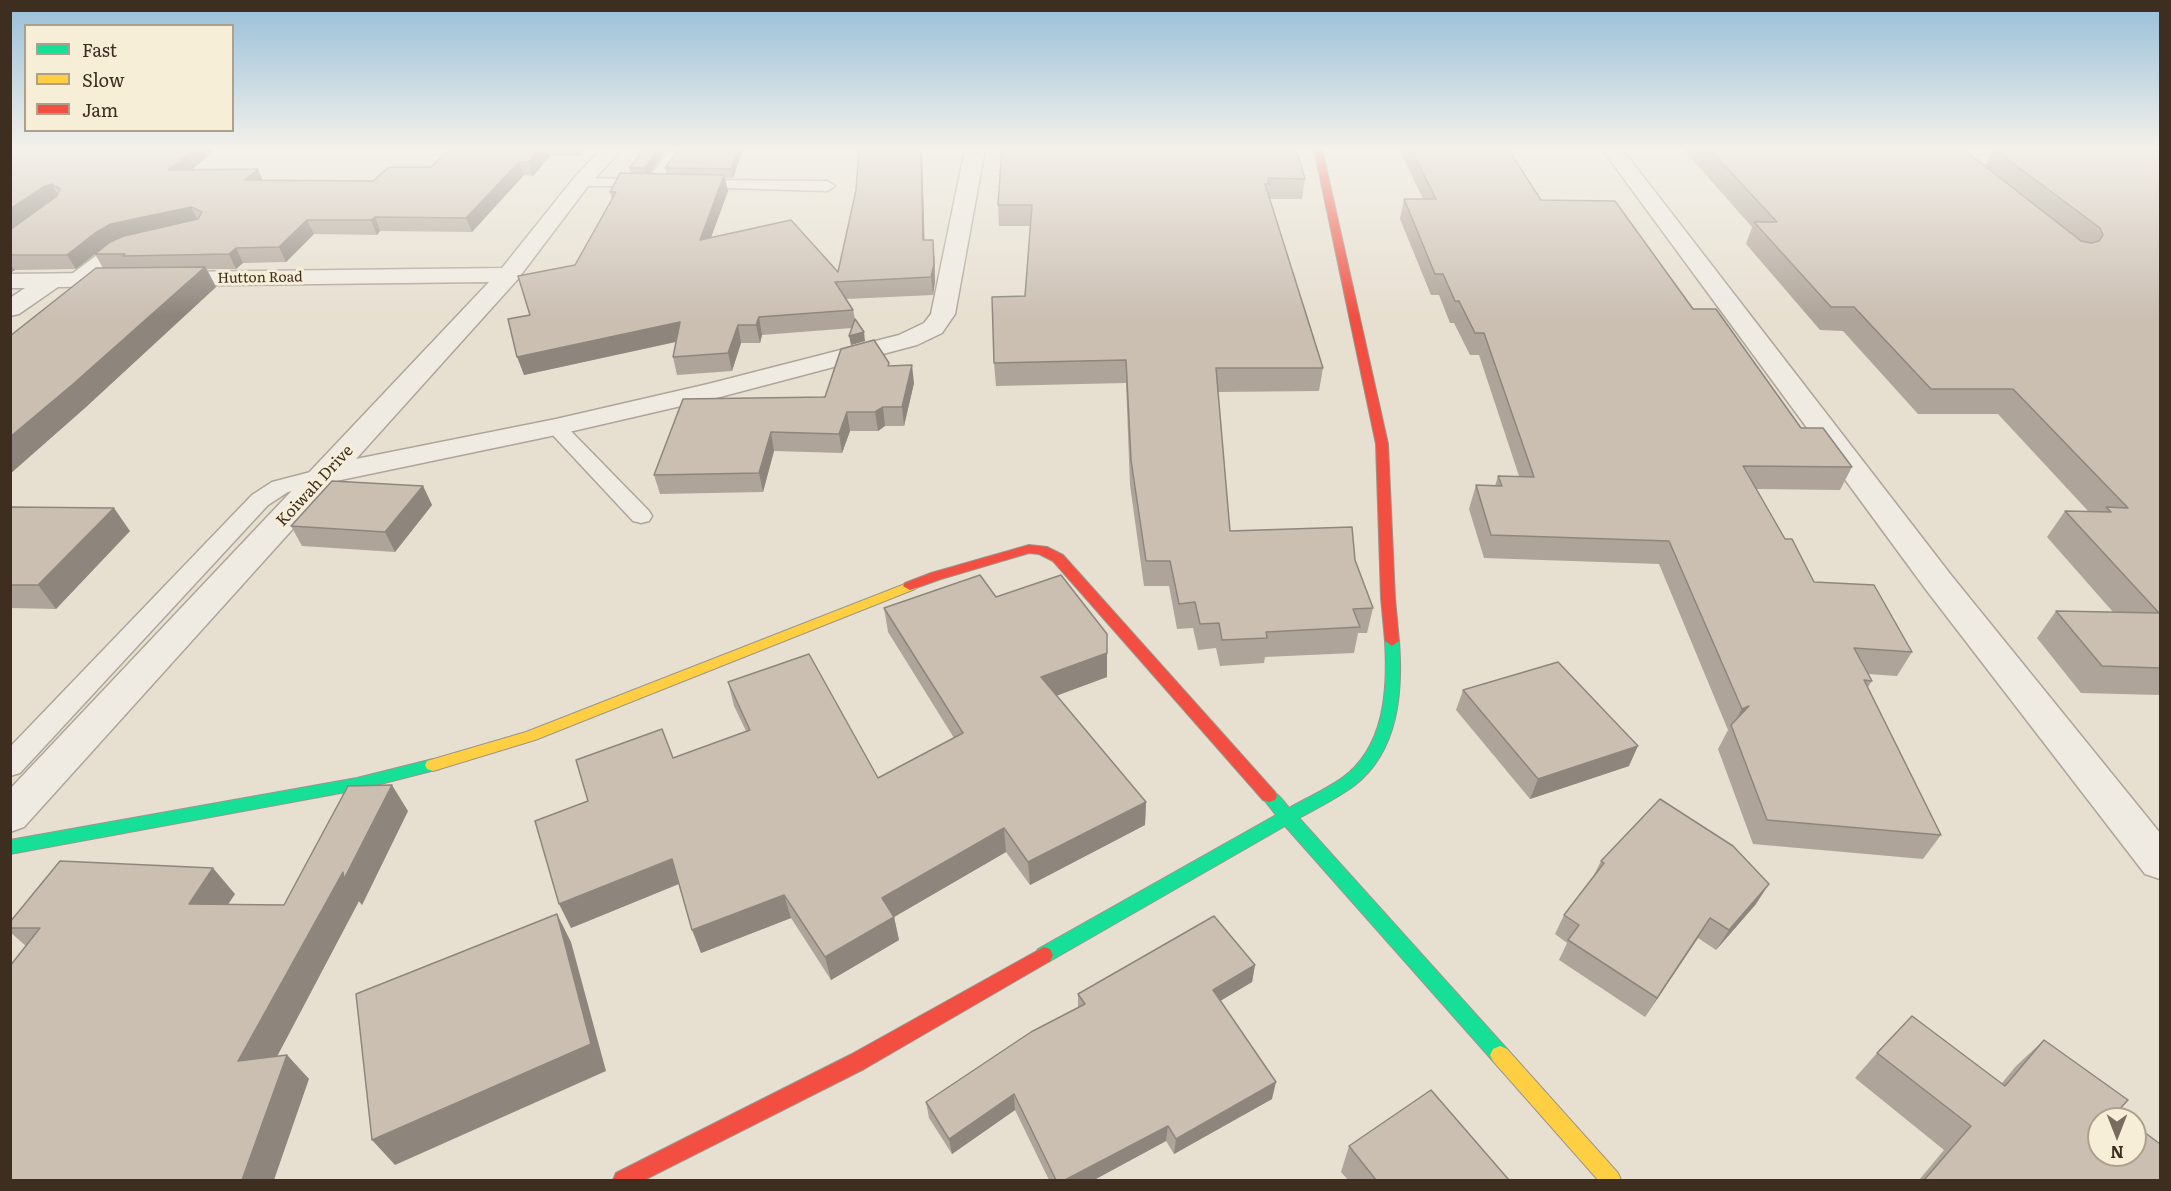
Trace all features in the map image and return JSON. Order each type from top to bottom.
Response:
[{"type":"street","name":"Koiwah Drive","points":[[10,816],[509,275],[564,205]]},
{"type":"street","points":[[326,474],[556,427],[723,388],[908,340],[933,328],[944,315],[965,205]]},
{"type":"street","points":[[623,1180],[858,1062],[1348,782],[1368,763],[1389,723],[1394,663],[1388,598],[1382,444],[1330,205]]},
{"type":"street","points":[[1654,205],[1939,583],[2160,862]]},
{"type":"street","name":"Hutton Road","points":[[10,281],[509,275]]},
{"type":"street","points":[[10,309],[64,280]]},
{"type":"street","points":[[10,847],[357,784],[455,760],[530,736],[936,576],[1029,549],[1042,550],[1058,558],[1611,1180]]},
{"type":"lane","points":[[64,280],[126,244],[143,241]]},
{"type":"lane","points":[[556,427],[641,516]]},
{"type":"lane","points":[[10,765],[260,500],[280,487],[326,474]]},
{"type":"lane","points":[[155,611],[201,609]]},
{"type":"building","points":[[45,205],[479,205],[466,218],[375,217],[371,220],[307,220],[279,247],[236,248],[229,254],[123,256],[125,254],[95,254],[110,242],[124,236],[198,219],[202,212],[191,207],[111,224],[95,233],[67,255],[10,255],[10,230]]},
{"type":"building","points":[[609,205],[713,205],[700,240],[791,220],[838,272],[853,205],[922,205],[923,240],[933,240],[934,264],[931,277],[835,282],[853,310],[759,317],[756,325],[738,325],[728,353],[673,357],[680,322],[517,357],[508,319],[530,315],[518,276],[575,265]]},
{"type":"building","points":[[998,205],[1271,205],[1323,368],[1216,368],[1230,531],[1352,527],[1355,560],[1373,608],[1353,609],[1360,627],[1266,632],[1267,638],[1222,640],[1219,623],[1200,624],[1195,602],[1179,604],[1170,561],[1146,561],[1131,460],[1126,360],[994,363],[992,297],[1025,296],[1032,205]]},
{"type":"building","points":[[1406,205],[1618,205],[1693,309],[1716,309],[1801,428],[1823,428],[1852,467],[1743,466],[1785,539],[1792,539],[1814,582],[1874,585],[1912,652],[1854,648],[1872,681],[1864,680],[1941,835],[1767,820],[1731,725],[1749,706],[1742,709],[1669,541],[1491,535],[1476,485],[1502,486],[1498,476],[1534,477],[1484,333],[1475,333],[1459,301],[1455,301],[1443,274],[1435,274]]},
{"type":"building","points":[[1761,205],[2034,205],[2081,241],[2091,243],[2099,241],[2103,235],[2100,228],[2069,205],[2160,205],[2160,668],[2102,666],[2056,611],[2159,613],[2065,511],[2111,512],[2106,507],[2128,508],[2013,389],[1931,389],[1854,307],[1831,307],[1754,222],[1777,222]]},
{"type":"building","points":[[205,267],[10,437],[10,336],[96,268]]},
{"type":"building","points":[[855,319],[864,332],[849,336]]},
{"type":"building","points":[[874,340],[889,363],[888,366],[912,365],[902,407],[883,407],[875,412],[847,412],[839,434],[771,432],[759,473],[654,475],[683,399],[825,397],[841,349]]},
{"type":"building","points":[[332,481],[423,486],[385,532],[291,526]]},
{"type":"building","points":[[10,507],[114,508],[38,585],[10,585]]},
{"type":"building","points":[[980,575],[996,597],[1061,575],[1107,634],[1107,653],[1041,677],[1146,802],[1028,862],[1004,828],[882,898],[894,917],[825,957],[784,895],[692,930],[672,859],[559,904],[535,821],[588,801],[576,760],[662,729],[673,758],[750,730],[728,682],[809,654],[878,778],[963,733],[884,608]]},
{"type":"building","points":[[1558,662],[1638,746],[1538,779],[1463,690]]},
{"type":"building","points":[[392,785],[344,879],[343,872],[238,1061],[287,1055],[242,1180],[10,1180],[10,966],[40,928],[10,928],[10,922],[60,861],[213,868],[189,904],[284,905],[348,786]]},
{"type":"building","points":[[1660,799],[1733,846],[1769,884],[1729,930],[1710,918],[1657,998],[1568,940],[1579,925],[1564,915],[1604,863],[1601,861]]},
{"type":"building","points":[[557,914],[591,1044],[372,1140],[356,994]]},
{"type":"building","points":[[1214,916],[1255,965],[1213,990],[1276,1082],[1176,1139],[1168,1126],[1065,1180],[1056,1180],[1014,1094],[949,1139],[926,1102],[1031,1032],[1085,1004],[1078,994]]},
{"type":"building","points":[[1912,1016],[2005,1086],[2044,1040],[2128,1100],[2122,1107],[2087,1107],[2087,1167],[2147,1167],[2147,1134],[2160,1144],[2160,1180],[1924,1180],[1971,1126],[1877,1053]]},
{"type":"building","points":[[1431,1090],[1509,1180],[1376,1180],[1349,1146]]},
{"type":"traffic: fast","points":[[1044,955],[1348,782],[1361,771],[1376,749],[1388,720],[1393,689],[1392,641]]},
{"type":"traffic: fast","points":[[10,847],[357,784],[433,765]]},
{"type":"traffic: fast","points":[[1269,796],[1500,1055]]},
{"type":"traffic: slow","points":[[433,765],[530,736],[910,586]]},
{"type":"traffic: slow","points":[[1500,1055],[1611,1180]]},
{"type":"traffic: jam","points":[[1330,205],[1382,444],[1388,598],[1392,641]]},
{"type":"traffic: jam","points":[[910,586],[936,576],[1029,549],[1042,550],[1058,558],[1269,796]]},
{"type":"traffic: jam","points":[[623,1180],[857,1062],[1044,955]]}]
